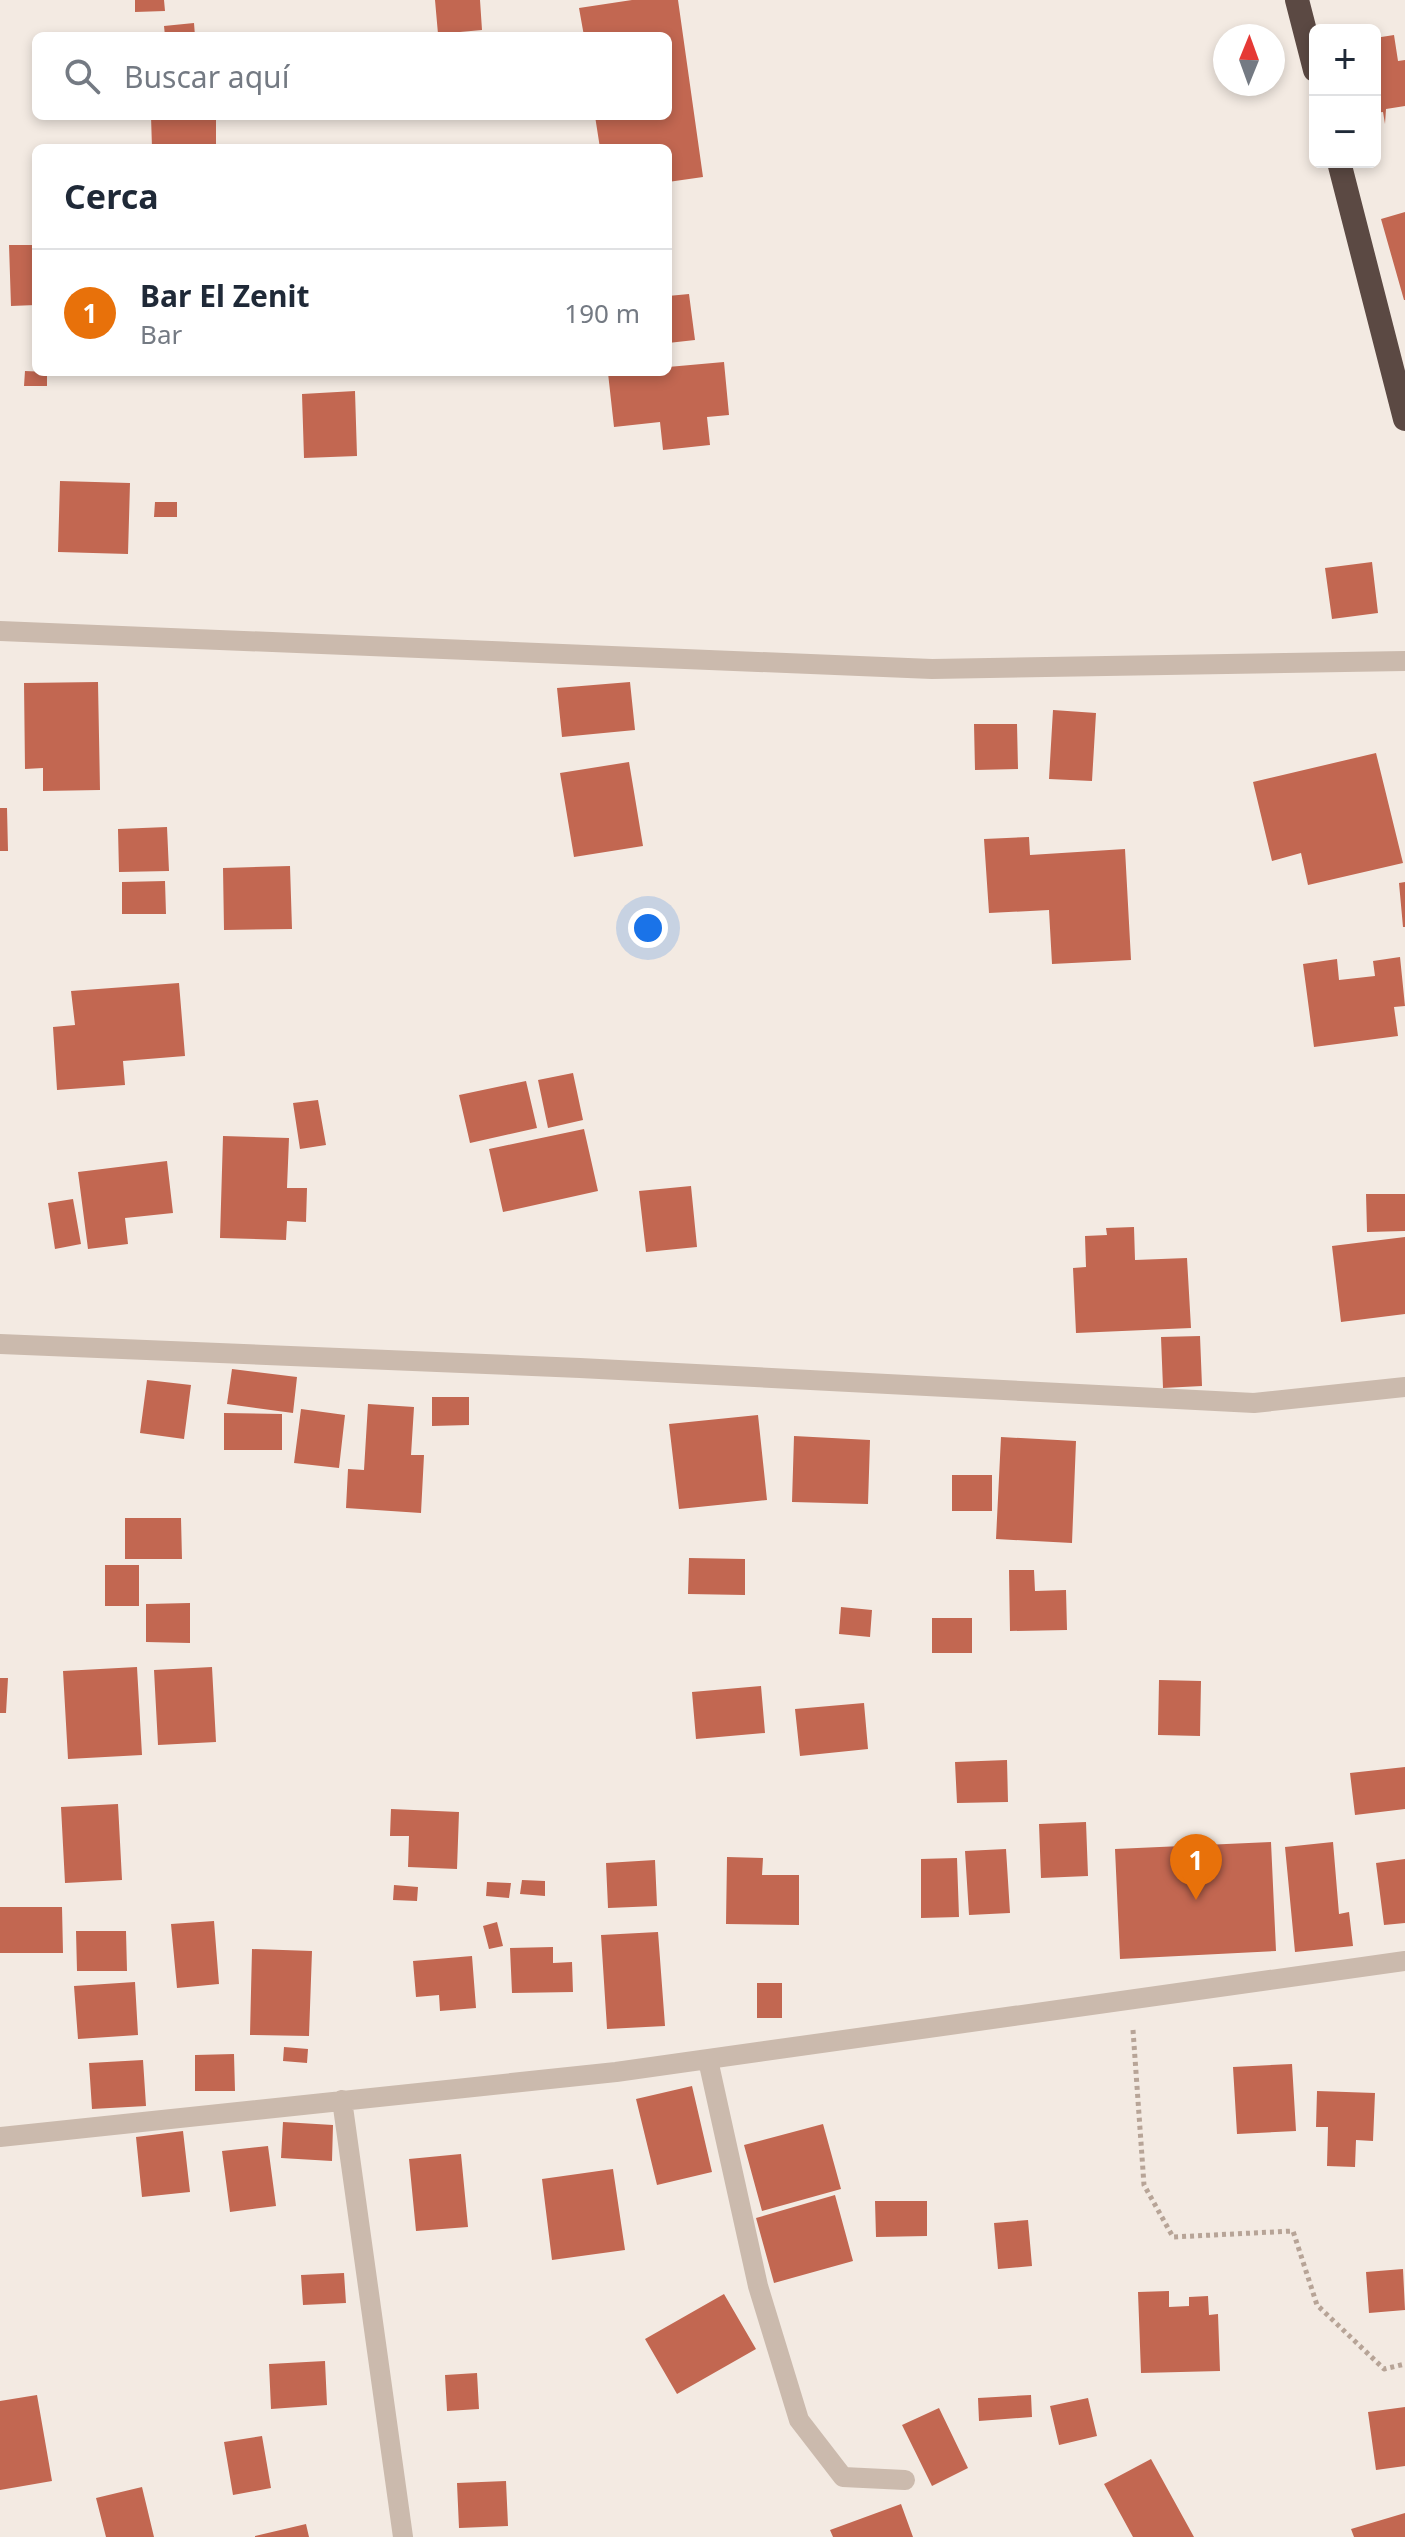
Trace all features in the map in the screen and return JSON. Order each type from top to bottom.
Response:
[{"type":"highway","points":[[1297,0],[1309,47]]},
{"type":"highway","points":[[1341,168],[1405,419]]},
{"type":"street","points":[[0,631],[932,669],[1405,661]]},
{"type":"street","points":[[0,1344],[580,1368],[1254,1403],[1405,1387]]},
{"type":"street","points":[[0,2137],[708,2060],[1405,1961]]},
{"type":"street","points":[[708,2060],[758,2286],[799,2420],[843,2477],[905,2480]]},
{"type":"street","points":[[342,2100],[403,2537]]},
{"type":"path","points":[[1130,2001],[1144,2185],[1173,2237],[1293,2231],[1317,2305],[1384,2369],[1405,2364]]},
{"type":"building","points":[[135,0],[164,0],[165,11],[135,12]]},
{"type":"building","points":[[435,0],[480,0],[482,30],[438,32]]},
{"type":"building","points":[[632,0],[678,0],[703,177],[672,181],[672,144],[599,144],[596,120],[672,120],[672,32],[583,32],[579,8]]},
{"type":"building","points":[[194,23],[195,32],[165,32],[164,26]]},
{"type":"building","points":[[1394,35],[1398,61],[1405,60],[1405,106],[1386,109],[1385,124],[1381,112],[1381,37]]},
{"type":"building","points":[[151,120],[216,120],[216,144],[152,144]]},
{"type":"building","points":[[1405,212],[1405,300],[1404,300],[1381,219]]},
{"type":"building","points":[[9,245],[32,245],[32,305],[11,306]]},
{"type":"building","points":[[689,294],[695,340],[672,343],[672,296]]},
{"type":"building","points":[[724,362],[729,415],[707,417],[710,445],[663,450],[660,422],[614,427],[608,376],[672,376],[672,367]]},
{"type":"building","points":[[25,371],[32,371],[32,376],[47,376],[47,386],[24,386]]},
{"type":"building","points":[[355,391],[357,456],[304,458],[302,394]]},
{"type":"building","points":[[60,481],[130,483],[128,554],[58,552]]},
{"type":"building","points":[[155,502],[177,502],[177,517],[154,517]]},
{"type":"building","points":[[1372,562],[1378,613],[1332,619],[1325,568]]},
{"type":"building","points":[[98,682],[100,790],[43,791],[43,768],[25,769],[24,683]]},
{"type":"building","points":[[630,682],[635,730],[562,737],[557,688]]},
{"type":"building","points":[[1053,710],[1096,713],[1092,781],[1049,779]]},
{"type":"building","points":[[974,724],[1017,724],[1018,769],[975,770]]},
{"type":"building","points":[[1376,753],[1403,863],[1308,885],[1301,853],[1272,861],[1253,782]]},
{"type":"building","points":[[629,762],[643,846],[574,857],[560,773]]},
{"type":"building","points":[[0,808],[7,808],[8,851],[0,851]]},
{"type":"building","points":[[167,827],[169,871],[119,872],[118,829]]},
{"type":"building","points":[[1029,837],[1030,855],[1125,849],[1131,960],[1052,964],[1049,910],[989,913],[984,839]]},
{"type":"building","points":[[290,866],[292,929],[224,930],[223,868]]},
{"type":"building","points":[[165,881],[166,914],[122,914],[122,882]]},
{"type":"building","points":[[1405,882],[1405,927],[1403,927],[1399,883]]},
{"type":"building","points":[[1400,957],[1405,1006],[1394,1007],[1398,1036],[1314,1047],[1303,964],[1337,959],[1339,980],[1375,976],[1373,961]]},
{"type":"building","points":[[179,983],[185,1056],[123,1061],[125,1085],[57,1090],[53,1027],[75,1025],[71,991]]},
{"type":"building","points":[[573,1073],[583,1120],[548,1128],[538,1080]]},
{"type":"building","points":[[526,1081],[537,1128],[470,1143],[459,1095]]},
{"type":"building","points":[[318,1100],[326,1145],[300,1149],[293,1103]]},
{"type":"building","points":[[584,1129],[598,1191],[503,1212],[489,1149]]},
{"type":"building","points":[[223,1136],[289,1138],[287,1188],[307,1188],[306,1222],[287,1221],[286,1240],[220,1238]]},
{"type":"building","points":[[167,1161],[173,1213],[125,1218],[128,1244],[88,1249],[78,1172]]},
{"type":"building","points":[[691,1186],[697,1247],[646,1252],[639,1191]]},
{"type":"building","points":[[1366,1194],[1405,1194],[1405,1231],[1367,1232]]},
{"type":"building","points":[[73,1199],[81,1244],[55,1249],[48,1203]]},
{"type":"building","points":[[1134,1227],[1135,1260],[1187,1258],[1191,1328],[1076,1333],[1073,1268],[1086,1267],[1085,1236],[1107,1235],[1106,1228]]},
{"type":"building","points":[[1405,1237],[1405,1314],[1341,1322],[1332,1246]]},
{"type":"building","points":[[1200,1336],[1202,1386],[1163,1388],[1161,1337]]},
{"type":"building","points":[[232,1369],[297,1377],[293,1413],[227,1404]]},
{"type":"building","points":[[147,1380],[191,1385],[184,1439],[140,1433]]},
{"type":"building","points":[[432,1397],[469,1397],[469,1425],[432,1426]]},
{"type":"building","points":[[368,1404],[414,1407],[411,1455],[424,1455],[421,1513],[346,1508],[348,1469],[364,1470]]},
{"type":"building","points":[[301,1409],[345,1415],[339,1468],[294,1463]]},
{"type":"building","points":[[224,1413],[282,1414],[282,1450],[224,1450]]},
{"type":"building","points":[[758,1415],[767,1500],[679,1509],[669,1424]]},
{"type":"building","points":[[794,1436],[870,1440],[868,1504],[792,1502]]},
{"type":"building","points":[[1001,1437],[1076,1441],[1072,1543],[996,1539]]},
{"type":"building","points":[[952,1475],[992,1475],[992,1511],[952,1511]]},
{"type":"building","points":[[125,1518],[181,1518],[182,1559],[125,1559]]},
{"type":"building","points":[[689,1558],[745,1559],[745,1595],[688,1594]]},
{"type":"building","points":[[105,1565],[139,1565],[139,1606],[105,1606]]},
{"type":"building","points":[[1009,1570],[1034,1570],[1035,1591],[1066,1590],[1067,1630],[1010,1631]]},
{"type":"building","points":[[190,1603],[190,1643],[146,1642],[146,1604]]},
{"type":"building","points":[[841,1607],[872,1610],[870,1637],[839,1634]]},
{"type":"building","points":[[932,1618],[972,1618],[972,1653],[932,1653]]},
{"type":"building","points":[[137,1667],[142,1755],[68,1759],[63,1671]]},
{"type":"building","points":[[212,1667],[216,1742],[158,1745],[154,1670]]},
{"type":"building","points":[[0,1678],[8,1678],[6,1713],[0,1713]]},
{"type":"building","points":[[1159,1680],[1201,1681],[1200,1736],[1158,1735]]},
{"type":"building","points":[[761,1686],[765,1733],[696,1739],[692,1692]]},
{"type":"building","points":[[864,1703],[868,1749],[800,1756],[795,1709]]},
{"type":"building","points":[[1007,1760],[1008,1802],[957,1803],[955,1762]]},
{"type":"building","points":[[1405,1767],[1405,1809],[1355,1815],[1350,1773]]},
{"type":"building","points":[[118,1804],[122,1880],[65,1883],[61,1807]]},
{"type":"building","points":[[391,1809],[459,1812],[457,1869],[408,1867],[409,1836],[390,1836]]},
{"type":"building","points":[[1086,1822],[1088,1876],[1041,1878],[1039,1824]]},
{"type":"building","points":[[1271,1842],[1276,1951],[1120,1959],[1115,1849]]},
{"type":"building","points":[[1333,1842],[1339,1914],[1349,1912],[1353,1946],[1295,1952],[1285,1847]]},
{"type":"building","points":[[1006,1849],[1010,1913],[969,1915],[965,1851]]},
{"type":"building","points":[[727,1857],[763,1858],[762,1875],[799,1875],[799,1925],[726,1924]]},
{"type":"building","points":[[957,1858],[959,1917],[921,1918],[921,1859]]},
{"type":"building","points":[[1405,1859],[1405,1923],[1384,1925],[1376,1863]]},
{"type":"building","points":[[655,1860],[657,1906],[608,1908],[606,1863]]},
{"type":"building","points":[[522,1880],[545,1881],[545,1896],[520,1894]]},
{"type":"building","points":[[487,1882],[511,1883],[509,1898],[486,1896]]},
{"type":"building","points":[[394,1885],[418,1887],[417,1901],[393,1900]]},
{"type":"building","points":[[0,1907],[62,1907],[63,1953],[0,1953]]},
{"type":"building","points":[[214,1921],[219,1984],[177,1988],[171,1924]]},
{"type":"building","points":[[497,1922],[503,1946],[489,1949],[483,1926]]},
{"type":"building","points":[[76,1931],[126,1931],[127,1971],[77,1971]]},
{"type":"building","points":[[658,1932],[665,2026],[607,2029],[601,1935]]},
{"type":"building","points":[[553,1947],[553,1963],[572,1962],[573,1992],[512,1993],[510,1948]]},
{"type":"building","points":[[252,1949],[312,1951],[309,2036],[250,2035]]},
{"type":"building","points":[[472,1956],[476,2008],[440,2011],[439,1995],[416,1997],[413,1961]]},
{"type":"building","points":[[135,1982],[138,2035],[78,2039],[74,1986]]},
{"type":"building","points":[[757,1983],[782,1983],[782,2018],[757,2018]]},
{"type":"building","points":[[284,2047],[308,2049],[307,2063],[283,2061]]},
{"type":"building","points":[[234,2054],[235,2091],[195,2091],[195,2055]]},
{"type":"building","points":[[143,2060],[146,2106],[92,2109],[89,2063]]},
{"type":"building","points":[[1292,2064],[1296,2131],[1237,2134],[1233,2067]]},
{"type":"building","points":[[692,2086],[712,2172],[657,2185],[636,2099]]},
{"type":"building","points":[[1317,2091],[1375,2093],[1373,2141],[1356,2140],[1355,2167],[1327,2166],[1328,2127],[1316,2127]]},
{"type":"building","points":[[283,2122],[333,2125],[332,2161],[281,2158]]},
{"type":"building","points":[[823,2124],[841,2189],[762,2211],[744,2145]]},
{"type":"building","points":[[183,2131],[190,2192],[142,2197],[136,2137]]},
{"type":"building","points":[[268,2146],[276,2206],[230,2212],[222,2151]]},
{"type":"building","points":[[461,2154],[468,2227],[416,2231],[409,2159]]},
{"type":"building","points":[[613,2169],[625,2250],[552,2260],[542,2179]]},
{"type":"building","points":[[835,2195],[853,2261],[774,2283],[756,2218]]},
{"type":"building","points":[[875,2201],[927,2201],[927,2236],[876,2237]]},
{"type":"building","points":[[1028,2220],[1032,2266],[998,2269],[994,2223]]},
{"type":"building","points":[[1403,2269],[1405,2310],[1369,2313],[1366,2272]]},
{"type":"building","points":[[344,2273],[346,2303],[303,2305],[301,2275]]},
{"type":"building","points":[[1169,2291],[1169,2307],[1189,2306],[1189,2297],[1208,2296],[1209,2315],[1218,2314],[1220,2371],[1141,2373],[1138,2292]]},
{"type":"building","points":[[724,2294],[756,2349],[677,2394],[645,2339]]},
{"type":"building","points":[[325,2361],[327,2405],[271,2409],[269,2364]]},
{"type":"building","points":[[477,2373],[479,2409],[447,2411],[445,2375]]},
{"type":"building","points":[[37,2395],[52,2481],[0,2490],[0,2401]]},
{"type":"building","points":[[1031,2395],[1032,2417],[979,2421],[978,2398]]},
{"type":"building","points":[[1088,2398],[1097,2436],[1059,2445],[1050,2406]]},
{"type":"building","points":[[1405,2407],[1405,2466],[1376,2470],[1368,2412]]},
{"type":"building","points":[[939,2408],[968,2468],[932,2486],[902,2425]]},
{"type":"building","points":[[262,2436],[271,2488],[233,2495],[224,2442]]},
{"type":"building","points":[[1151,2459],[1194,2537],[1133,2537],[1104,2484]]},
{"type":"building","points":[[506,2481],[508,2526],[459,2528],[457,2483]]},
{"type":"building","points":[[142,2487],[154,2537],[106,2537],[96,2498]]},
{"type":"building","points":[[901,2504],[913,2537],[833,2537],[830,2530]]},
{"type":"building","points":[[1405,2513],[1405,2537],[1354,2537],[1351,2529]]},
{"type":"building","points":[[306,2524],[309,2537],[255,2537],[255,2536]]},
{"type":"place","name":"Bar El Zenit","points":[[1196,1900]]}]
